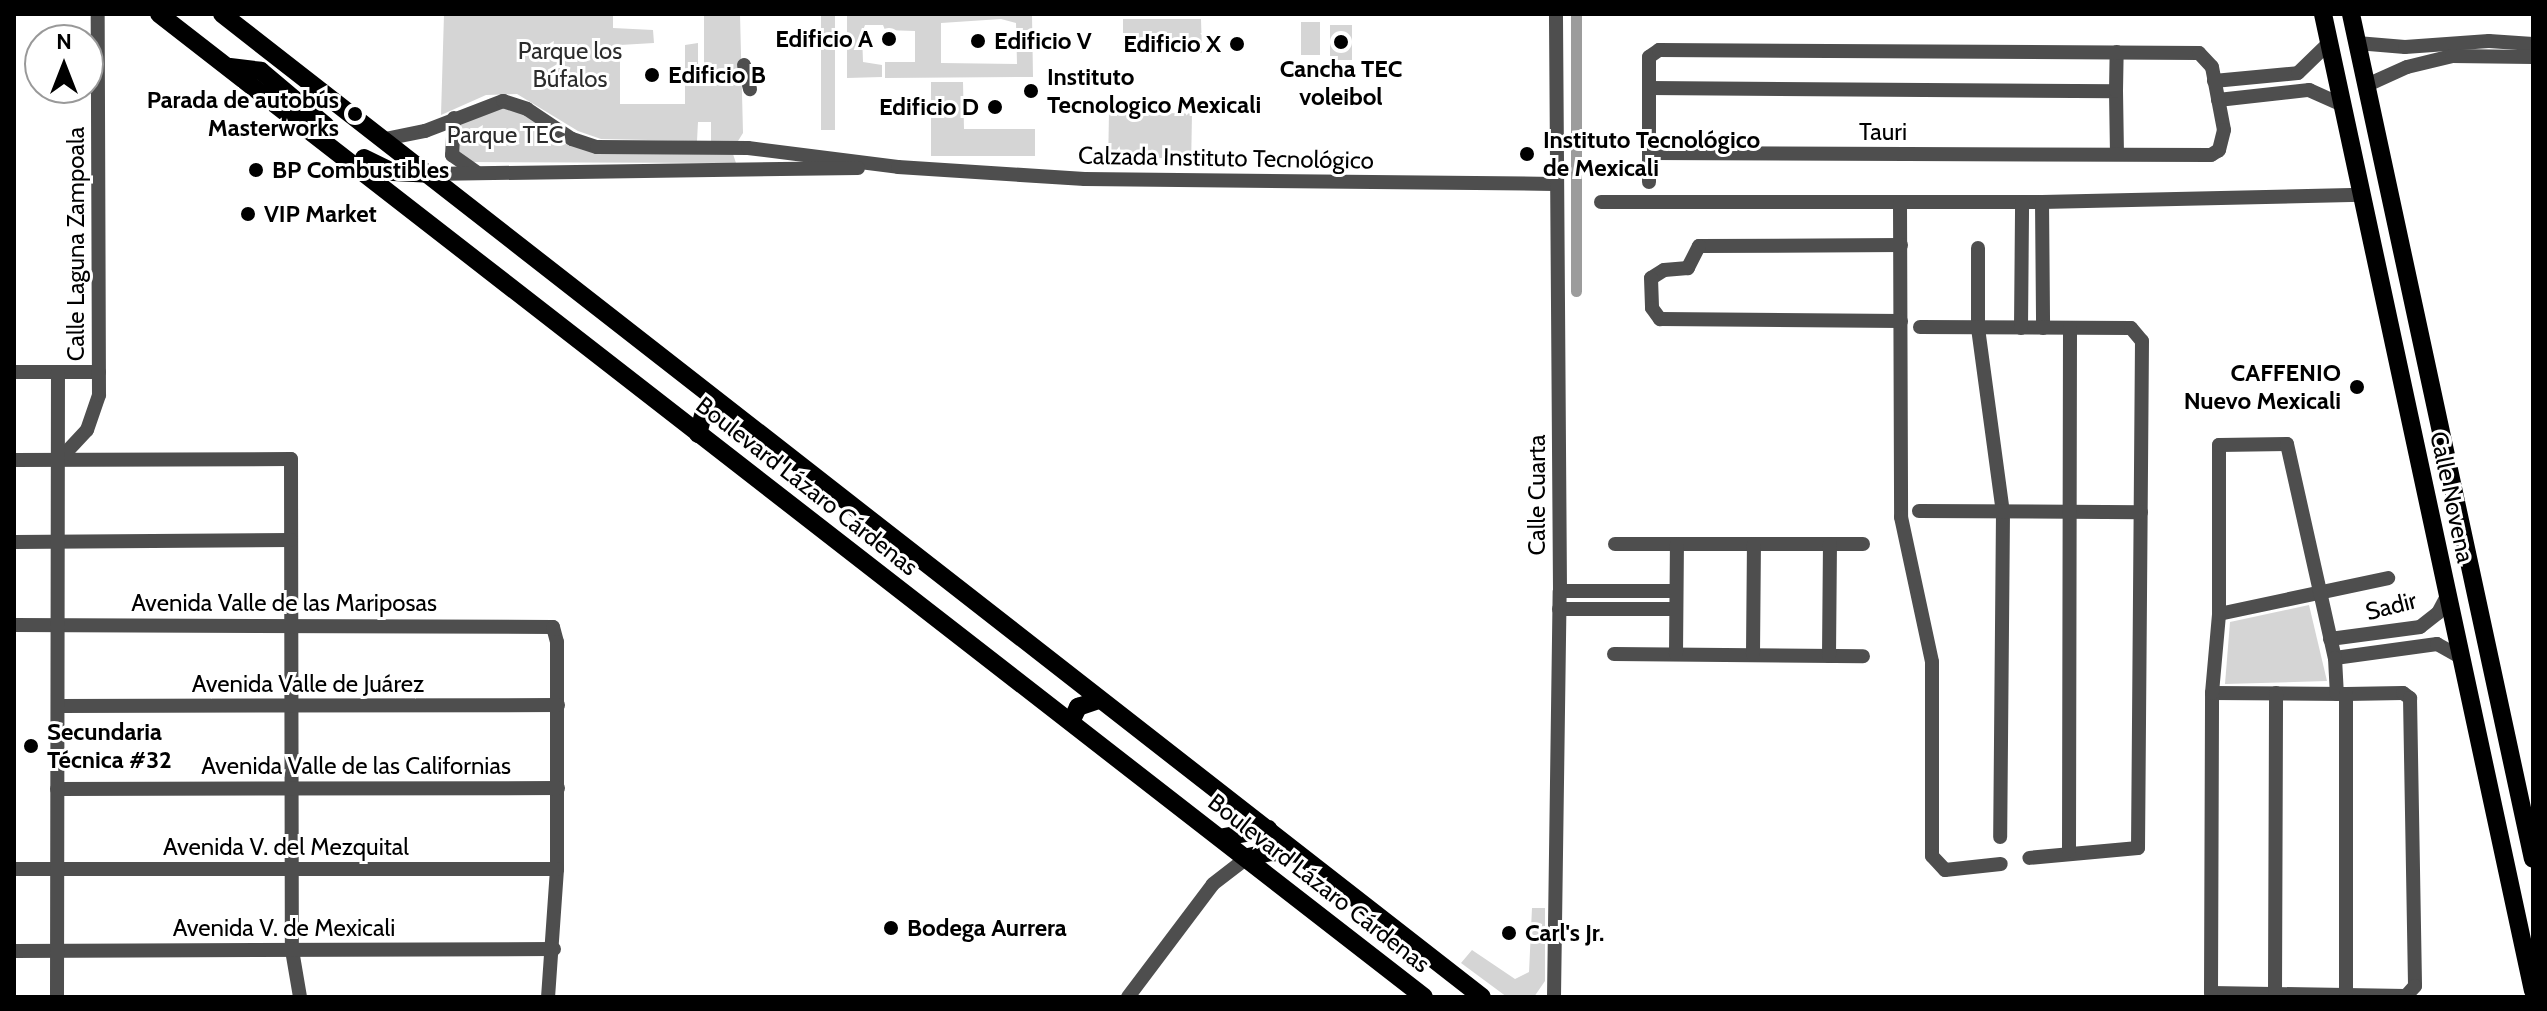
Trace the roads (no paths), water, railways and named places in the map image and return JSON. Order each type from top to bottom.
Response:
[{"type":"main road","name":"Boulevard Lázaro Cárdenas","points":[[159,14],[698,434],[1224,837],[1424,997]]},
{"type":"main road","name":"Boulevard Lázaro Cárdenas","points":[[222,14],[1482,997]]},
{"type":"main road","name":"Calle Novena","points":[[2323,14],[2533,991]]},
{"type":"main road","name":"Calle Novena","points":[[2351,14],[2533,859]]},
{"type":"main road","points":[[230,67],[261,71],[378,166],[429,174]]},
{"type":"main road","points":[[2362,195],[2388,190]]},
{"type":"main road","points":[[698,434],[704,412],[722,406]]},
{"type":"main road","points":[[1071,722],[1078,707],[1098,700]]},
{"type":"main road","points":[[1224,837],[1268,829]]},
{"type":"main road","points":[[1248,857],[1271,852],[1300,855]]},
{"type":"street","name":"Calle Laguna Zampoala","points":[[59,460],[94,415],[99,372],[98,14]]},
{"type":"street","name":"Calle Cuarta","points":[[1554,997],[1560,591],[1554,184],[1556,14]]},
{"type":"street","points":[[2367,85],[2426,54],[2489,41],[2533,44]]},
{"type":"street","points":[[2214,81],[2298,73],[2329,43]]},
{"type":"street","points":[[2357,43],[2426,54],[2533,57]]},
{"type":"street","points":[[1649,182],[1649,57],[1659,50],[2199,53],[2207,58],[2218,100],[2321,91],[2343,105]]},
{"type":"street","points":[[2117,52],[2117,154]]},
{"type":"street","points":[[744,65],[750,89]]},
{"type":"street","points":[[2280,75],[2283,93]]},
{"type":"street","points":[[1649,88],[2116,91]]},
{"type":"street","name":"Tauri","points":[[1649,153],[2215,153],[2224,130],[2218,100]]},
{"type":"street","name":"Calzada Instituto Tecnológico","points":[[385,139],[503,101],[527,109],[590,146],[738,148],[898,167],[1085,179],[1554,184]]},
{"type":"street","points":[[454,118],[452,155],[477,172]]},
{"type":"street","points":[[738,148],[743,157],[738,169]]},
{"type":"street","name":"Calzada Instituto Tecnológico","points":[[429,174],[898,167]]},
{"type":"street","points":[[1601,202],[2042,202],[2362,195]]},
{"type":"street","points":[[2021,328],[2022,202]]},
{"type":"street","points":[[2042,202],[2043,328]]},
{"type":"street","points":[[1900,203],[1901,517],[1932,662],[1932,856],[1945,870],[2001,864]]},
{"type":"street","points":[[1901,245],[1699,246],[1688,268],[1664,270],[1651,278],[1652,308],[1660,319],[1901,321]]},
{"type":"street","points":[[1978,248],[1978,328],[2003,512],[2000,837]]},
{"type":"street","points":[[1920,327],[2131,328],[2142,341],[2138,848],[2069,851],[2029,858]]},
{"type":"street","points":[[2069,851],[2070,328]]},
{"type":"street","points":[[14,372],[99,372]]},
{"type":"street","points":[[57,997],[58,372]]},
{"type":"street","points":[[2212,693],[2342,694],[2403,693],[2412,704],[2415,986],[2406,996],[2211,993],[2212,693],[2219,614],[2219,445],[2287,444],[2342,694],[2346,994]]},
{"type":"street","points":[[14,460],[291,459],[292,950],[300,997]]},
{"type":"street","points":[[1919,511],[2141,512]]},
{"type":"street","points":[[14,542],[291,540]]},
{"type":"street","points":[[1615,544],[1863,544]]},
{"type":"street","points":[[1676,654],[1677,544]]},
{"type":"street","points":[[1753,654],[1754,544]]},
{"type":"street","points":[[1829,656],[1830,544]]},
{"type":"street","points":[[2219,614],[2388,578]]},
{"type":"street","points":[[1560,591],[1676,591]]},
{"type":"street","name":"Sadir","points":[[2330,639],[2420,627],[2438,613],[2448,594]]},
{"type":"street","points":[[1559,609],[1676,609]]},
{"type":"street","name":"Avenida Valle de las Mariposas","points":[[14,625],[553,627],[558,705]]},
{"type":"street","name":"Sadir","points":[[2335,658],[2437,644],[2462,658]]},
{"type":"street","points":[[1614,654],[1863,656]]},
{"type":"street","points":[[2275,996],[2276,693]]},
{"type":"street","points":[[548,997],[554,949],[557,869],[558,705]]},
{"type":"street","name":"Avenida Valle de Juárez","points":[[58,706],[558,705]]},
{"type":"street","name":"Avenida Valle de las Californias","points":[[57,789],[558,788]]},
{"type":"street","points":[[1128,997],[1213,884],[1248,857]]},
{"type":"street","name":"Avenida V. del Mezquital","points":[[14,869],[557,869]]},
{"type":"street","name":"Avenida V. de Mexicali","points":[[14,951],[554,949]]},
{"type":"street","name":"Calle Cuarta","points":[[1542,997],[1553,976]]},
{"type":"waterway","points":[[1576,14],[1576,291]]},
{"type":"place","name":"Edificio A","points":[[889,39]]},
{"type":"place","name":"Edificio V","points":[[978,41]]},
{"type":"place","name":"Cancha TEC voleibol","points":[[1341,42]]},
{"type":"place","name":"Edificio X","points":[[1237,44]]},
{"type":"place","name":"Edificio B","points":[[652,75]]},
{"type":"place","name":"Instituto Tecnologico Mexicali","points":[[1031,91]]},
{"type":"place","name":"Edificio D","points":[[995,107]]},
{"type":"place","name":"Parada de autobús Masterworks","points":[[355,114]]},
{"type":"place","name":"Instituto Tecnológico de Mexicali","points":[[1527,154]]},
{"type":"place","name":"BP Combustibles","points":[[256,170]]},
{"type":"place","name":"VIP Market","points":[[248,214]]},
{"type":"place","name":"CAFFENIO Nuevo Mexicali","points":[[2357,387]]},
{"type":"place","name":"Secundaria Técnica #32","points":[[31,746]]},
{"type":"place","name":"Bodega Aurrera","points":[[891,928]]},
{"type":"place","name":"Carl's Jr.","points":[[1509,933]]},
{"type":"park label","name":"Parque los Búfalos","points":[[570,65]]},
{"type":"park label","name":"Parque TEC","points":[[505,135]]}]
